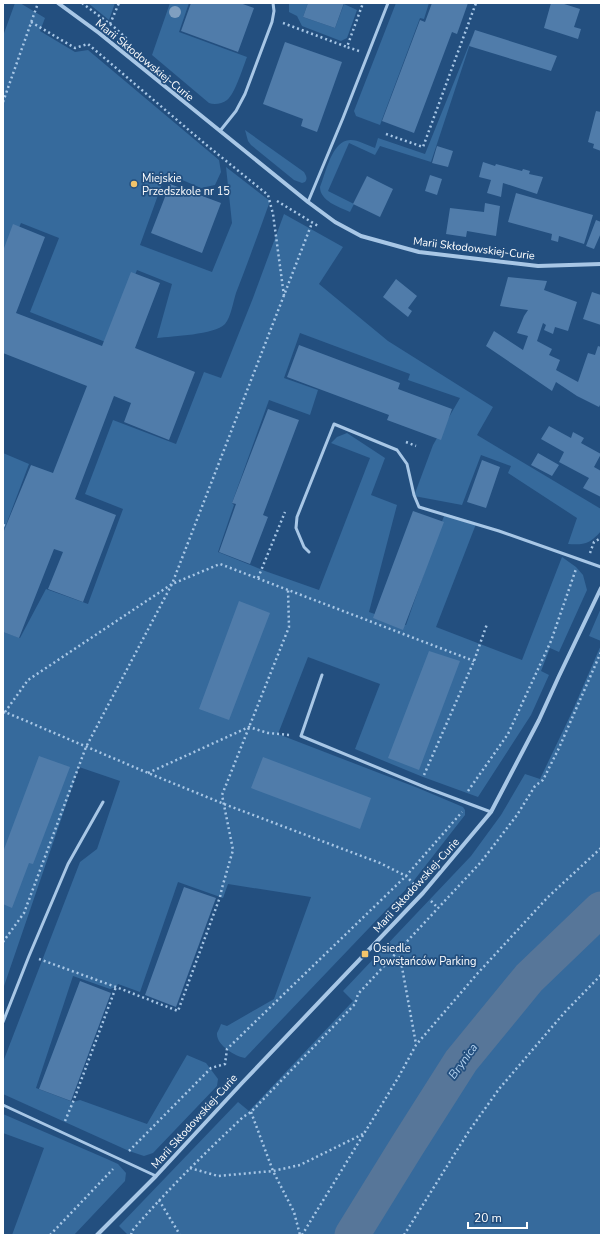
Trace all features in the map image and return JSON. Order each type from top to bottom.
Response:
[{"type":"street","name":"Marii Skłodowskiej-Curie","points":[[58,3],[98,33],[308,202],[335,222],[361,236],[419,252],[538,266],[601,264]]},
{"type":"street","name":"Marii Skłodowskiej-Curie","points":[[97,1235],[156,1176],[242,1083],[423,893],[491,812],[539,720],[601,588]]},
{"type":"lane","points":[[220,131],[236,112],[245,94],[272,22],[274,11],[273,3]]},
{"type":"lane","points":[[308,202],[388,3]]},
{"type":"lane","points":[[309,552],[304,547],[296,528],[297,517],[334,424],[397,450],[407,464],[414,495],[419,507],[499,531],[601,567]]},
{"type":"lane","points":[[322,675],[301,736],[491,812]]},
{"type":"lane","points":[[3,1022],[68,864],[103,802]]},
{"type":"lane","points":[[3,1105],[156,1176]]},
{"type":"path","points":[[3,102],[38,3]]},
{"type":"path","points":[[82,3],[110,24],[119,3]]},
{"type":"path","points":[[363,3],[347,47],[367,55]]},
{"type":"path","points":[[386,134],[423,148],[476,3]]},
{"type":"path","points":[[31,22],[75,48],[88,44],[204,143],[268,195],[273,214],[284,298]]},
{"type":"path","points":[[3,942],[24,913],[86,747],[172,584],[312,223]]},
{"type":"path","points":[[50,1235],[118,1164],[130,1163],[128,1151],[211,1068],[225,1064],[227,1049],[406,876],[470,804],[467,793],[508,734],[551,641],[576,567],[587,562],[594,542],[601,538]]},
{"type":"path","points":[[438,908],[406,876],[369,859],[224,804],[4,712],[28,680],[172,584],[220,564],[474,661]]},
{"type":"path","points":[[46,962],[178,1011],[220,897],[233,850],[222,795],[289,627],[288,589]]},
{"type":"path","points":[[428,788],[423,777],[474,661],[487,624]]},
{"type":"path","points":[[131,1235],[132,1230],[189,1168],[243,1117],[252,1112],[355,1004],[358,994],[481,862],[517,815],[534,786],[543,780],[559,748],[601,652]]},
{"type":"path","points":[[148,773],[249,727],[268,733],[301,736]]},
{"type":"path","points":[[301,1235],[398,1078],[416,1045],[477,974],[548,897],[601,848]]},
{"type":"path","points":[[399,951],[416,1045]]},
{"type":"path","points":[[404,1235],[469,1131],[499,1089],[564,1013],[601,974]]},
{"type":"path","points":[[62,1132],[116,987]]},
{"type":"path","points":[[252,1112],[273,1171],[294,1212],[301,1235]]},
{"type":"path","points":[[189,1168],[218,1176],[273,1171],[300,1165],[364,1133]]},
{"type":"path","points":[[159,1200],[180,1235]]},
{"type":"shaded area","points":[[15,3],[20,3],[45,18],[40,31],[75,52],[88,50],[219,160],[221,172],[215,185],[201,188],[166,173],[140,245],[212,272],[232,223],[226,167],[270,201],[236,293],[229,317],[225,324],[220,328],[203,333],[157,338],[172,284],[137,270],[108,343],[30,312],[59,238],[21,223],[3,265],[3,36]]},
{"type":"shaded area","points":[[88,3],[115,3],[109,20]]},
{"type":"shaded area","points":[[170,3],[189,3],[179,32],[247,57],[233,92],[227,100],[218,104],[209,103],[152,55]]},
{"type":"shaded area","points":[[289,3],[308,3],[303,17],[335,28],[344,4],[357,10],[347,38],[341,41],[302,26],[297,16],[289,12]]},
{"type":"shaded area","points":[[396,3],[429,3],[424,19],[420,18],[380,125],[356,116],[354,111]]},
{"type":"shaded area","points":[[473,35],[431,162],[380,146],[375,155],[349,143],[328,191],[354,204],[350,212],[327,200],[323,196],[320,187],[334,151],[344,141],[357,141],[375,148],[378,138],[425,154]]},
{"type":"shaded area","points":[[245,130],[304,172],[307,178],[306,181],[302,183],[294,180],[251,145],[248,141]]},
{"type":"shaded area","points":[[284,214],[343,247],[319,284],[388,341],[493,407],[477,435],[601,509],[601,531],[593,539],[586,543],[568,544],[577,518],[508,473],[511,466],[481,455],[462,505],[414,496],[433,445],[460,398],[408,380],[410,374],[300,333],[284,378],[318,390],[310,415],[269,400],[232,503],[234,505],[218,552],[265,571],[319,590],[370,458],[331,443],[337,437],[347,433],[385,458],[371,495],[397,505],[369,612],[406,625],[445,513],[476,524],[436,627],[522,660],[562,557],[576,567],[583,575],[587,590],[559,652],[550,648],[541,671],[549,675],[531,715],[478,797],[423,777],[355,749],[380,684],[308,657],[278,734],[463,807],[465,810],[465,815],[412,883],[245,1058],[236,1055],[223,1046],[217,1033],[221,1024],[227,1026],[274,999],[311,897],[228,884],[223,898],[178,882],[140,992],[118,984],[116,987],[110,989],[73,976],[36,1088],[73,1102],[80,1100],[147,1124],[187,1055],[206,1063],[218,1079],[217,1086],[153,1153],[144,1156],[129,1151],[3,1094],[3,1062],[80,862],[97,849],[120,781],[79,767],[3,989],[3,632],[20,638],[46,589],[88,604],[123,509],[85,494],[113,420],[176,444],[204,372],[221,378]]},
{"type":"shaded area","points":[[3,453],[29,464],[3,533]]},
{"type":"shaded area","points":[[601,608],[601,641],[589,636]]},
{"type":"shaded area","points":[[601,645],[601,891],[565,924],[474,1025],[337,1235],[128,1235],[119,1226],[238,1102],[249,1111],[353,1001],[343,991],[471,856],[501,815],[525,774],[540,779],[572,712]]},
{"type":"shaded area","points":[[601,928],[601,1235],[367,1235],[490,1032]]},
{"type":"shaded area","points":[[3,1114],[118,1164],[126,1173],[125,1181],[74,1235],[12,1235],[44,1148],[3,1133]]},
{"type":"building","points":[[191,3],[240,3],[254,8],[238,52],[181,31]]},
{"type":"building","points":[[308,3],[344,3],[335,28],[303,17]]},
{"type":"building","points":[[432,3],[468,3],[457,34],[452,32],[414,133],[382,121],[420,20],[425,22]]},
{"type":"building","points":[[551,3],[561,3],[580,9],[574,27],[581,29],[578,39],[544,28]]},
{"type":"building","points":[[475,30],[557,56],[551,71],[469,46]]},
{"type":"building","points":[[285,42],[342,62],[317,132],[301,126],[303,119],[263,104]]},
{"type":"building","points":[[596,111],[601,112],[601,151],[593,148],[594,144],[588,142]]},
{"type":"building","points":[[437,146],[453,151],[448,167],[432,163]]},
{"type":"building","points":[[483,162],[522,171],[523,169],[530,171],[529,174],[543,177],[537,194],[503,183],[501,197],[487,193],[491,180],[479,177]]},
{"type":"building","points":[[430,175],[442,179],[437,195],[425,191]]},
{"type":"building","points":[[367,176],[393,189],[380,217],[353,204]]},
{"type":"building","points":[[170,184],[221,203],[202,253],[151,233]]},
{"type":"building","points":[[516,193],[593,215],[584,244],[559,236],[558,242],[551,240],[552,234],[508,222]]},
{"type":"building","points":[[485,203],[500,206],[496,236],[467,231],[466,237],[446,234],[450,208],[484,212]]},
{"type":"building","points":[[596,220],[601,222],[601,233],[594,249],[586,246]]},
{"type":"building","points":[[13,224],[45,237],[16,313],[102,346],[131,272],[160,283],[135,348],[195,372],[169,440],[124,422],[131,403],[114,396],[75,499],[116,515],[83,602],[48,589],[63,552],[54,549],[19,638],[3,632],[3,533],[31,465],[53,473],[87,386],[3,353],[3,251]]},
{"type":"building","points":[[508,277],[547,281],[544,290],[577,302],[568,331],[555,327],[553,334],[544,330],[546,325],[543,323],[537,341],[552,349],[549,355],[560,360],[556,370],[578,382],[588,353],[595,355],[598,346],[601,347],[601,403],[599,407],[577,396],[556,382],[552,391],[486,346],[494,331],[523,350],[528,336],[517,333],[528,310],[500,306]]},
{"type":"building","points":[[396,279],[417,296],[408,308],[412,311],[408,317],[383,297]]},
{"type":"building","points":[[592,292],[601,295],[601,325],[583,319]]},
{"type":"building","points":[[299,345],[400,383],[398,389],[452,409],[441,440],[387,420],[389,415],[287,377]]},
{"type":"building","points":[[268,409],[299,420],[263,515],[268,517],[250,564],[219,552],[236,504],[232,503]]},
{"type":"building","points":[[549,426],[571,438],[573,432],[584,438],[581,443],[601,454],[594,467],[601,471],[601,497],[583,488],[589,478],[559,462],[564,452],[541,439]]},
{"type":"building","points":[[538,453],[559,465],[552,476],[531,465]]},
{"type":"building","points":[[482,460],[500,467],[486,508],[467,502]]},
{"type":"building","points":[[413,511],[444,522],[403,630],[373,618]]},
{"type":"building","points":[[239,601],[270,613],[229,720],[199,709]]},
{"type":"building","points":[[429,651],[460,661],[419,770],[388,758]]},
{"type":"building","points":[[39,756],[70,767],[33,864],[29,863],[12,908],[3,904],[3,852]]},
{"type":"building","points":[[263,757],[371,798],[360,829],[251,788]]},
{"type":"building","points":[[184,887],[216,898],[176,1007],[145,995]]},
{"type":"building","points":[[80,981],[111,993],[71,1101],[39,1089]]},
{"type":"waterway","name":"Brynica","points":[[352,1235],[461,1061],[529,978],[601,909]]},
{"type":"place","name":"Miejskie Przedszkole nr 15","points":[[134,184]]},
{"type":"place","name":"Osiedle Powstańców Parking","points":[[365,954]]}]
